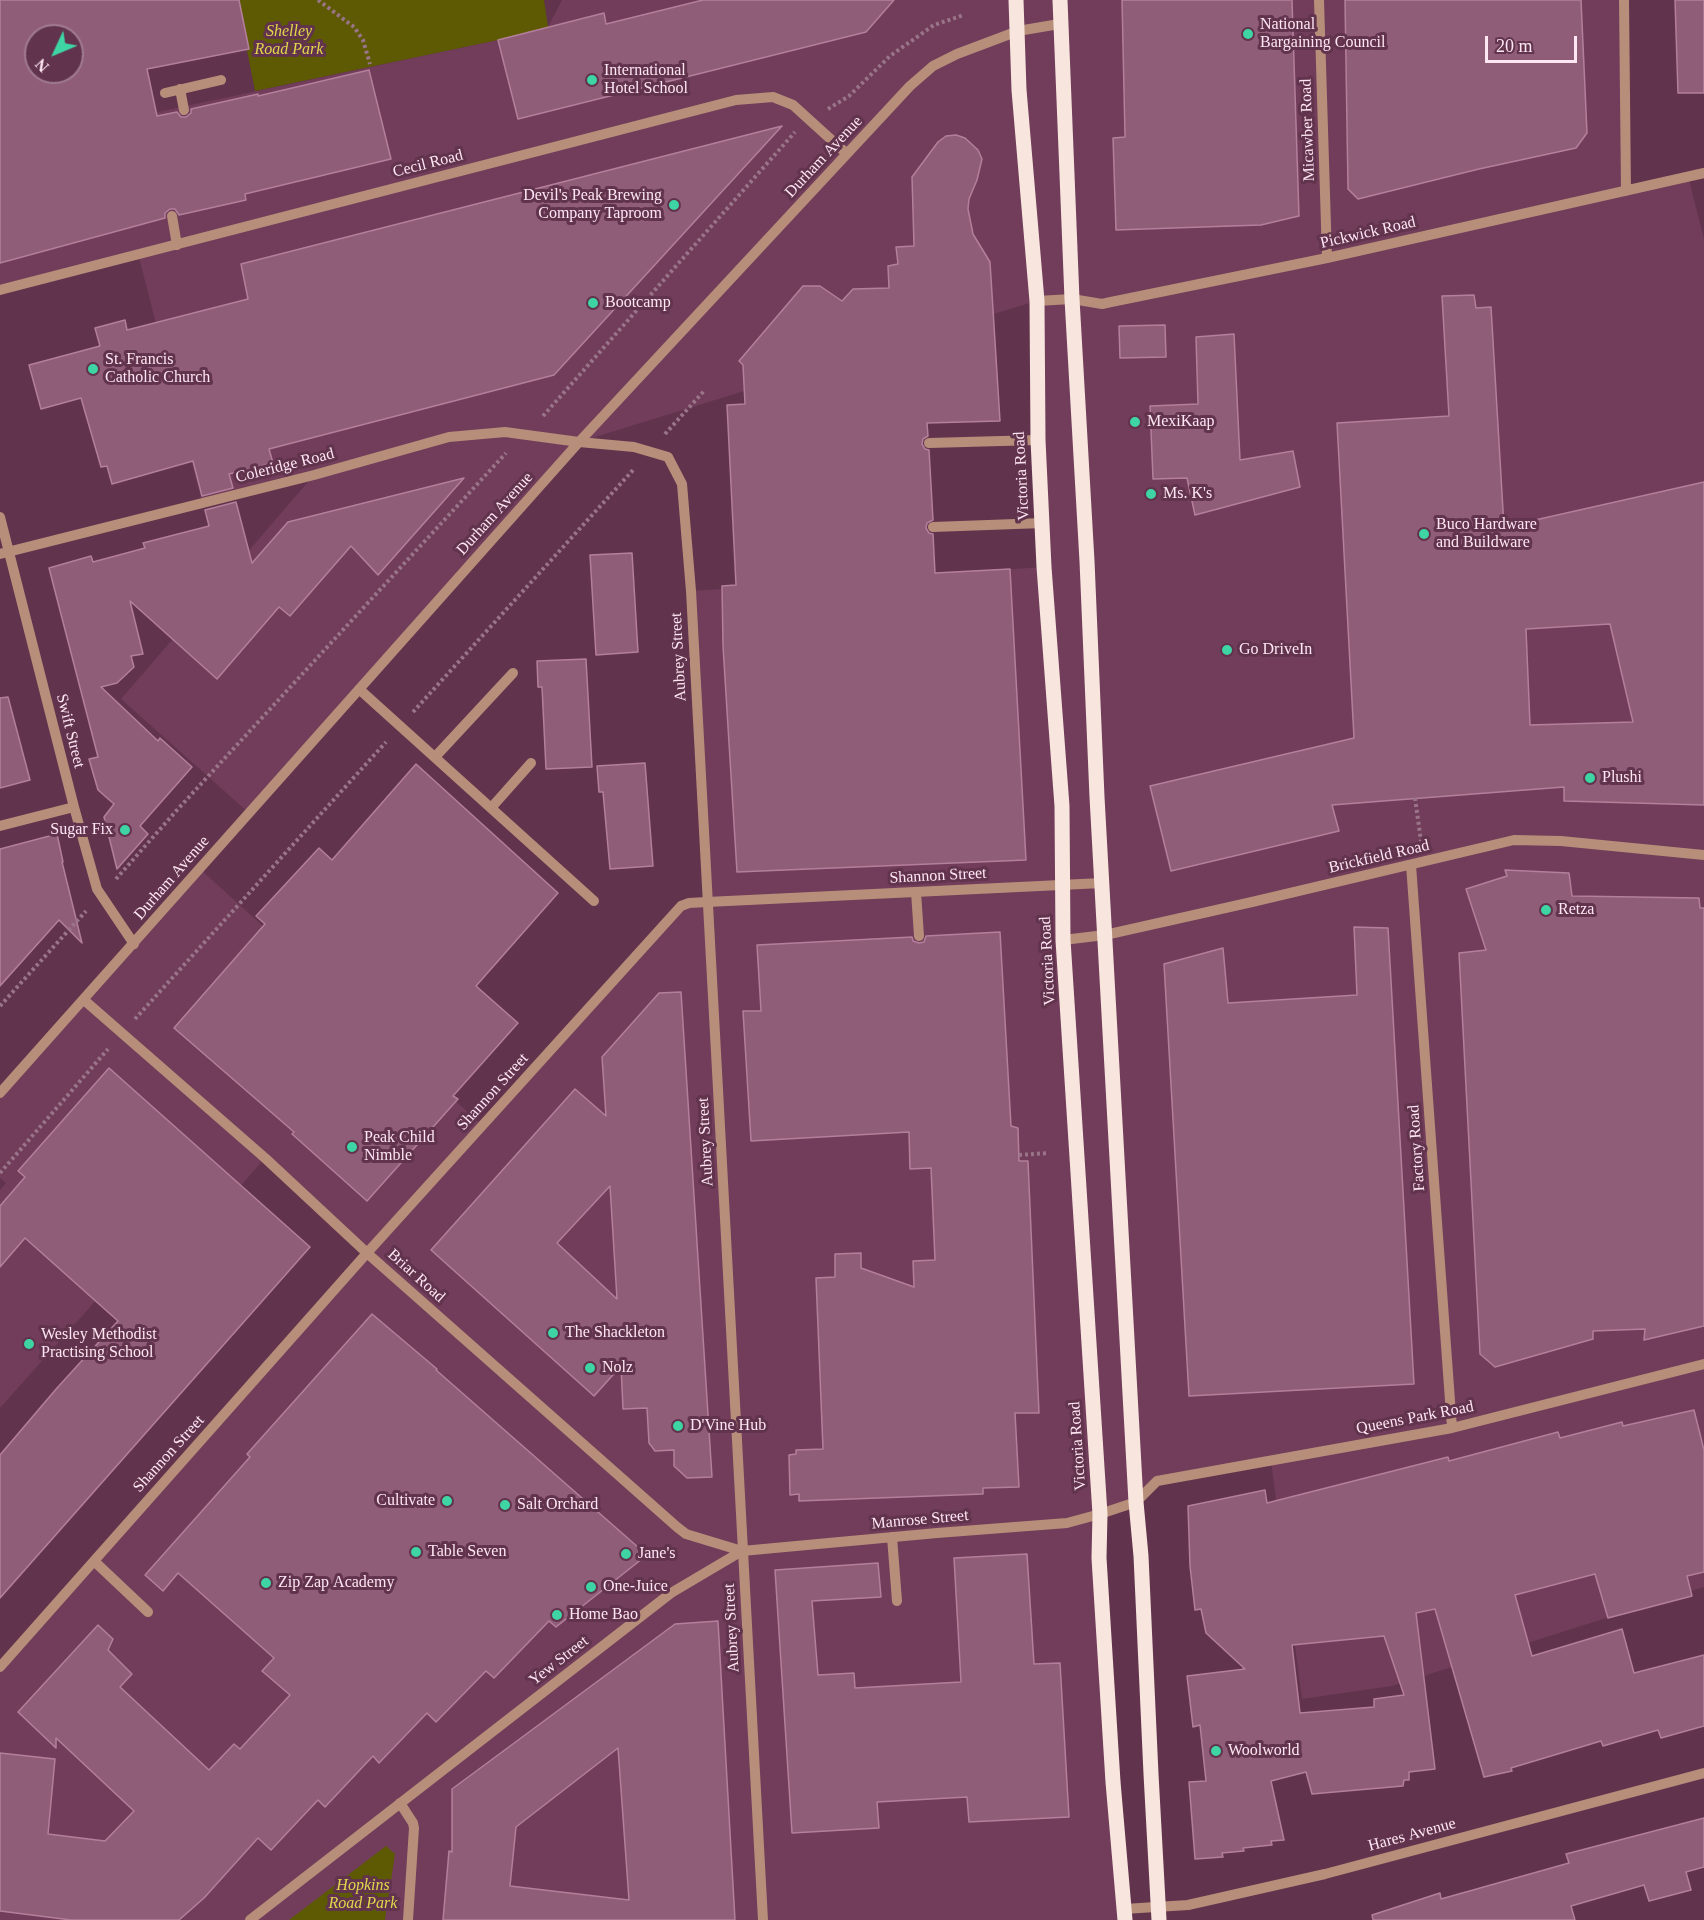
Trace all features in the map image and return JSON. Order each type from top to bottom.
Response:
[{"type":"main road","name":"Victoria Road","points":[[1016,0],[1019,90],[1037,301],[1038,440],[1044,567],[1062,806],[1064,940],[1100,1514],[1099,1558],[1113,1782],[1125,1914]]},
{"type":"main road","points":[[1060,0],[1059,24],[1072,299],[1102,883],[1142,1556],[1159,1913]]},
{"type":"street","name":"Micawber Road","points":[[1319,0],[1327,258]]},
{"type":"street","points":[[1624,0],[1626,191]]},
{"type":"street","name":"Durham Avenue","points":[[0,1093],[579,442],[910,86],[933,66],[957,54],[1018,31],[1059,24]]},
{"type":"street","points":[[165,93],[220,80]]},
{"type":"street","points":[[180,89],[184,110]]},
{"type":"street","name":"Cecil Road","points":[[0,290],[736,100],[773,97],[793,105],[847,154]]},
{"type":"street","name":"Pickwick Road","points":[[1037,301],[1072,299],[1102,304],[1327,258],[1704,172]]},
{"type":"street","points":[[172,216],[177,245]]},
{"type":"street","name":"Coleridge Road","points":[[4,553],[314,475],[449,437],[505,432],[579,442]]},
{"type":"street","points":[[928,442],[1038,440]]},
{"type":"street","name":"Aubrey Street","points":[[579,442],[634,447],[668,457],[682,484],[691,591],[763,1920]]},
{"type":"street","name":"Swift Street","points":[[0,517],[4,553],[97,889],[134,944]]},
{"type":"street","points":[[933,526],[1042,523]]},
{"type":"street","points":[[435,758],[513,673]]},
{"type":"street","points":[[359,689],[594,901]]},
{"type":"street","points":[[491,808],[531,763]]},
{"type":"street","points":[[0,826],[74,807]]},
{"type":"street","name":"Brickfield Road","points":[[1064,940],[1105,935],[1514,840],[1561,841],[1704,855]]},
{"type":"street","name":"Factory Road","points":[[1411,865],[1452,1428]]},
{"type":"street","name":"Shannon Street","points":[[0,1667],[368,1253],[681,906],[707,902],[1102,883]]},
{"type":"street","points":[[916,892],[919,936]]},
{"type":"street","name":"Briar Road","points":[[84,1000],[265,1158],[368,1253],[677,1527],[686,1533],[742,1551]]},
{"type":"street","name":"Queens Park Road","points":[[1137,1502],[1157,1481],[1452,1428],[1704,1364]]},
{"type":"street","name":"Manrose Street","points":[[742,1551],[1067,1523],[1137,1502]]},
{"type":"street","points":[[892,1537],[897,1601]]},
{"type":"street","name":"Yew Street","points":[[250,1920],[671,1593],[742,1551]]},
{"type":"street","points":[[94,1561],[148,1612]]},
{"type":"street","name":"Hares Avenue","points":[[1125,1914],[1159,1913],[1325,1874],[1704,1773]]},
{"type":"street","points":[[400,1803],[414,1828],[408,1920]]},
{"type":"path","points":[[318,0],[354,27],[363,40],[370,64]]},
{"type":"path","points":[[0,1006],[177,810],[453,513],[482,478],[547,412],[792,134],[849,96],[890,56],[934,25],[964,15]]},
{"type":"path","points":[[0,1173],[122,1033],[704,391]]},
{"type":"path","points":[[1415,798],[1425,862]]},
{"type":"path","points":[[1019,1155],[1049,1153]]},
{"type":"shaded area","points":[[0,0],[104,0],[129,118],[498,40],[548,27],[562,0],[1624,0],[1626,191],[1688,176],[1704,239],[1704,1587],[1392,1686],[1302,1699],[1271,1461],[1158,1481],[1136,1502],[1100,1514],[1125,1920],[0,1920],[0,1667],[367,1253],[265,1158],[139,1302],[115,1279],[0,1408],[0,1190],[6,1183],[0,1178],[0,1093],[199,868],[482,1125],[681,906],[707,901],[691,591],[1044,567],[1036,301],[579,442],[249,813],[121,699],[313,476],[202,502],[138,254],[0,290]]},
{"type":"green space","name":"Shelley Road Park","points":[[237,0],[544,0],[548,27],[498,40],[255,91]]},
{"type":"green space","name":"Hopkins Road Park","points":[[386,1846],[395,1854],[385,1920],[289,1920]]},
{"type":"building","points":[[0,0],[239,0],[249,49],[147,69],[157,116],[177,112],[181,117],[186,117],[191,113],[191,109],[369,70],[391,159],[245,194],[246,200],[179,215],[175,209],[170,209],[165,213],[165,218],[0,263]]},
{"type":"building","name":"International Hotel School","points":[[703,0],[894,0],[866,32],[518,119],[498,40],[604,13],[606,24]]},
{"type":"building","points":[[1122,0],[1292,0],[1299,216],[1261,225],[1116,230],[1113,138],[1125,137]]},
{"type":"building","points":[[1345,0],[1581,0],[1587,133],[1576,148],[1358,199],[1348,189]]},
{"type":"building","points":[[1675,0],[1704,0],[1704,93],[1678,93]]},
{"type":"building","points":[[782,126],[554,375],[269,449],[273,463],[229,474],[233,488],[202,496],[193,461],[112,484],[107,466],[101,467],[81,398],[41,409],[29,365],[100,346],[95,328],[125,320],[127,330],[248,299],[241,264]]},
{"type":"building","points":[[956,135],[965,138],[978,150],[982,159],[968,209],[973,234],[990,262],[1000,421],[927,423],[928,436],[923,439],[922,444],[925,449],[929,450],[933,520],[927,523],[926,528],[929,533],[933,534],[935,573],[1010,569],[1026,860],[737,872],[723,646],[722,586],[736,585],[727,405],[745,404],[743,365],[739,361],[803,286],[820,286],[842,301],[853,289],[889,288],[888,266],[898,264],[896,247],[914,246],[912,177],[938,142],[946,136]]},
{"type":"building","points":[[1474,295],[1476,308],[1491,307],[1504,527],[1704,482],[1704,805],[1564,801],[1564,787],[1332,805],[1339,831],[1171,871],[1150,786],[1354,738],[1337,423],[1449,416],[1442,296]],"holes":[[[1610,624],[1633,722],[1530,725],[1526,629]]]},
{"type":"building","points":[[1165,325],[1166,357],[1120,358],[1119,326]]},
{"type":"building","points":[[1234,334],[1240,460],[1293,451],[1300,487],[1195,515],[1187,478],[1153,479],[1150,406],[1198,404],[1196,337]]},
{"type":"building","points":[[464,478],[378,575],[351,546],[290,616],[279,607],[217,679],[130,601],[143,654],[131,656],[134,667],[117,683],[101,687],[158,741],[160,738],[192,767],[140,826],[148,834],[117,869],[104,817],[114,804],[98,790],[89,759],[98,757],[49,568],[91,556],[93,562],[145,548],[143,543],[209,526],[205,510],[236,502],[252,563],[288,522]]},
{"type":"building","points":[[632,553],[638,652],[596,655],[590,555]]},
{"type":"building","points":[[586,659],[592,767],[546,769],[542,687],[538,687],[537,661]]},
{"type":"building","points":[[8,697],[30,780],[0,788],[0,698]]},
{"type":"building","points":[[645,763],[653,866],[610,869],[603,792],[599,792],[597,766]]},
{"type":"building","points":[[416,764],[558,893],[476,986],[518,1023],[453,1096],[458,1099],[367,1201],[292,1134],[294,1132],[174,1028],[265,924],[256,916],[319,848],[332,860]]},
{"type":"building","points":[[57,834],[82,943],[59,920],[0,986],[0,849]]},
{"type":"building","points":[[1505,870],[1569,873],[1572,896],[1699,898],[1700,908],[1704,908],[1704,1326],[1644,1340],[1645,1329],[1593,1331],[1593,1339],[1495,1367],[1480,1354],[1459,953],[1486,950],[1466,889],[1507,876]]},
{"type":"building","points":[[1354,927],[1388,928],[1414,1384],[1189,1396],[1164,964],[1223,948],[1228,1003],[1357,995]]},
{"type":"building","points":[[1000,932],[1011,1126],[1018,1128],[1019,1161],[1028,1161],[1039,1413],[1015,1413],[1019,1487],[983,1488],[983,1494],[799,1501],[799,1494],[790,1495],[789,1455],[796,1454],[796,1450],[823,1449],[816,1278],[835,1277],[835,1254],[861,1253],[861,1268],[914,1287],[913,1261],[935,1260],[931,1168],[910,1169],[909,1132],[751,1141],[743,1011],[761,1011],[757,945],[912,937],[913,941],[919,943],[924,942],[926,936]]},
{"type":"building","points":[[681,992],[712,1477],[687,1478],[674,1466],[674,1450],[655,1451],[649,1443],[647,1408],[623,1409],[621,1366],[594,1396],[431,1250],[575,1089],[606,1116],[602,1057],[659,993]],"holes":[[[610,1186],[617,1299],[557,1243]]]},
{"type":"building","points":[[109,1068],[310,1247],[0,1598],[0,1455],[118,1321],[25,1238],[0,1267],[0,1206],[25,1177],[18,1171]]},
{"type":"building","points":[[372,1314],[647,1555],[556,1627],[549,1621],[494,1678],[486,1671],[436,1722],[427,1713],[379,1763],[373,1756],[325,1807],[318,1800],[271,1850],[258,1838],[204,1898],[179,1920],[71,1920],[0,1911],[0,1753],[55,1759],[48,1834],[105,1841],[134,1811],[56,1738],[56,1748],[18,1712],[98,1625],[113,1639],[108,1650],[132,1674],[120,1687],[209,1770],[234,1744],[240,1749],[290,1695],[262,1671],[274,1658],[178,1573],[163,1591],[145,1575],[250,1457],[247,1454]]},
{"type":"building","points":[[1694,1410],[1704,1450],[1704,1572],[1687,1576],[1692,1596],[1608,1618],[1595,1574],[1515,1595],[1532,1656],[1622,1629],[1634,1673],[1704,1655],[1704,1726],[1661,1738],[1658,1730],[1603,1746],[1601,1741],[1511,1768],[1512,1771],[1484,1777],[1435,1609],[1416,1613],[1435,1769],[1409,1772],[1409,1780],[1404,1780],[1403,1786],[1312,1794],[1306,1772],[1271,1781],[1284,1840],[1271,1841],[1272,1845],[1243,1848],[1244,1851],[1222,1853],[1223,1857],[1195,1859],[1189,1782],[1206,1781],[1200,1725],[1193,1727],[1187,1676],[1245,1669],[1206,1633],[1201,1609],[1195,1610],[1190,1566],[1188,1506],[1265,1490],[1267,1503],[1448,1457],[1449,1461],[1558,1432],[1560,1438],[1622,1422],[1623,1426]],"holes":[[[1384,1636],[1404,1695],[1374,1699],[1374,1707],[1300,1713],[1292,1645]]]},
{"type":"building","points":[[1027,1554],[1034,1664],[1060,1663],[1069,1817],[969,1822],[967,1797],[877,1802],[879,1828],[792,1833],[775,1570],[878,1563],[881,1597],[812,1601],[818,1675],[854,1673],[855,1688],[961,1682],[954,1558]]},
{"type":"building","points":[[718,1621],[735,1920],[443,1920],[449,1851],[452,1852],[452,1789],[675,1624]],"holes":[[[618,1748],[629,1900],[510,1886],[516,1827]]]},
{"type":"building","points":[[1704,1818],[1704,1867],[1686,1872],[1691,1890],[1649,1901],[1644,1885],[1571,1906],[1575,1920],[1373,1920],[1372,1915],[1440,1893],[1441,1899],[1569,1863],[1566,1854]]},
{"type":"place","name":"National Bargaining Council","points":[[1248,34]]},
{"type":"place","name":"International Hotel School","points":[[592,80]]},
{"type":"place","name":"Devil's Peak Brewing Company Taproom","points":[[674,205]]},
{"type":"place","name":"Bootcamp","points":[[593,303]]},
{"type":"place","name":"St. Francis Catholic Church","points":[[93,369]]},
{"type":"place","name":"MexiKaap","points":[[1135,422]]},
{"type":"place","name":"Ms. K's","points":[[1151,494]]},
{"type":"place","name":"Buco Hardware and Buildware","points":[[1424,534]]},
{"type":"place","name":"Go DriveIn","points":[[1227,650]]},
{"type":"place","name":"Plushi","points":[[1590,778]]},
{"type":"place","name":"Sugar Fix","points":[[125,830]]},
{"type":"place","name":"Retza","points":[[1546,910]]},
{"type":"place","name":"Peak Child Nimble","points":[[352,1147]]},
{"type":"place","name":"The Shackleton","points":[[553,1333]]},
{"type":"place","name":"Wesley Methodist Practising School","points":[[29,1344]]},
{"type":"place","name":"Nolz","points":[[590,1368]]},
{"type":"place","name":"D'Vine Hub","points":[[678,1426]]},
{"type":"place","name":"Cultivate","points":[[447,1501]]},
{"type":"place","name":"Salt Orchard","points":[[505,1505]]},
{"type":"place","name":"Table Seven","points":[[416,1552]]},
{"type":"place","name":"Jane's","points":[[626,1554]]},
{"type":"place","name":"Zip Zap Academy","points":[[266,1583]]},
{"type":"place","name":"One-Juice","points":[[591,1587]]},
{"type":"place","name":"Home Bao","points":[[557,1615]]},
{"type":"place","name":"Woolworld","points":[[1216,1751]]}]
